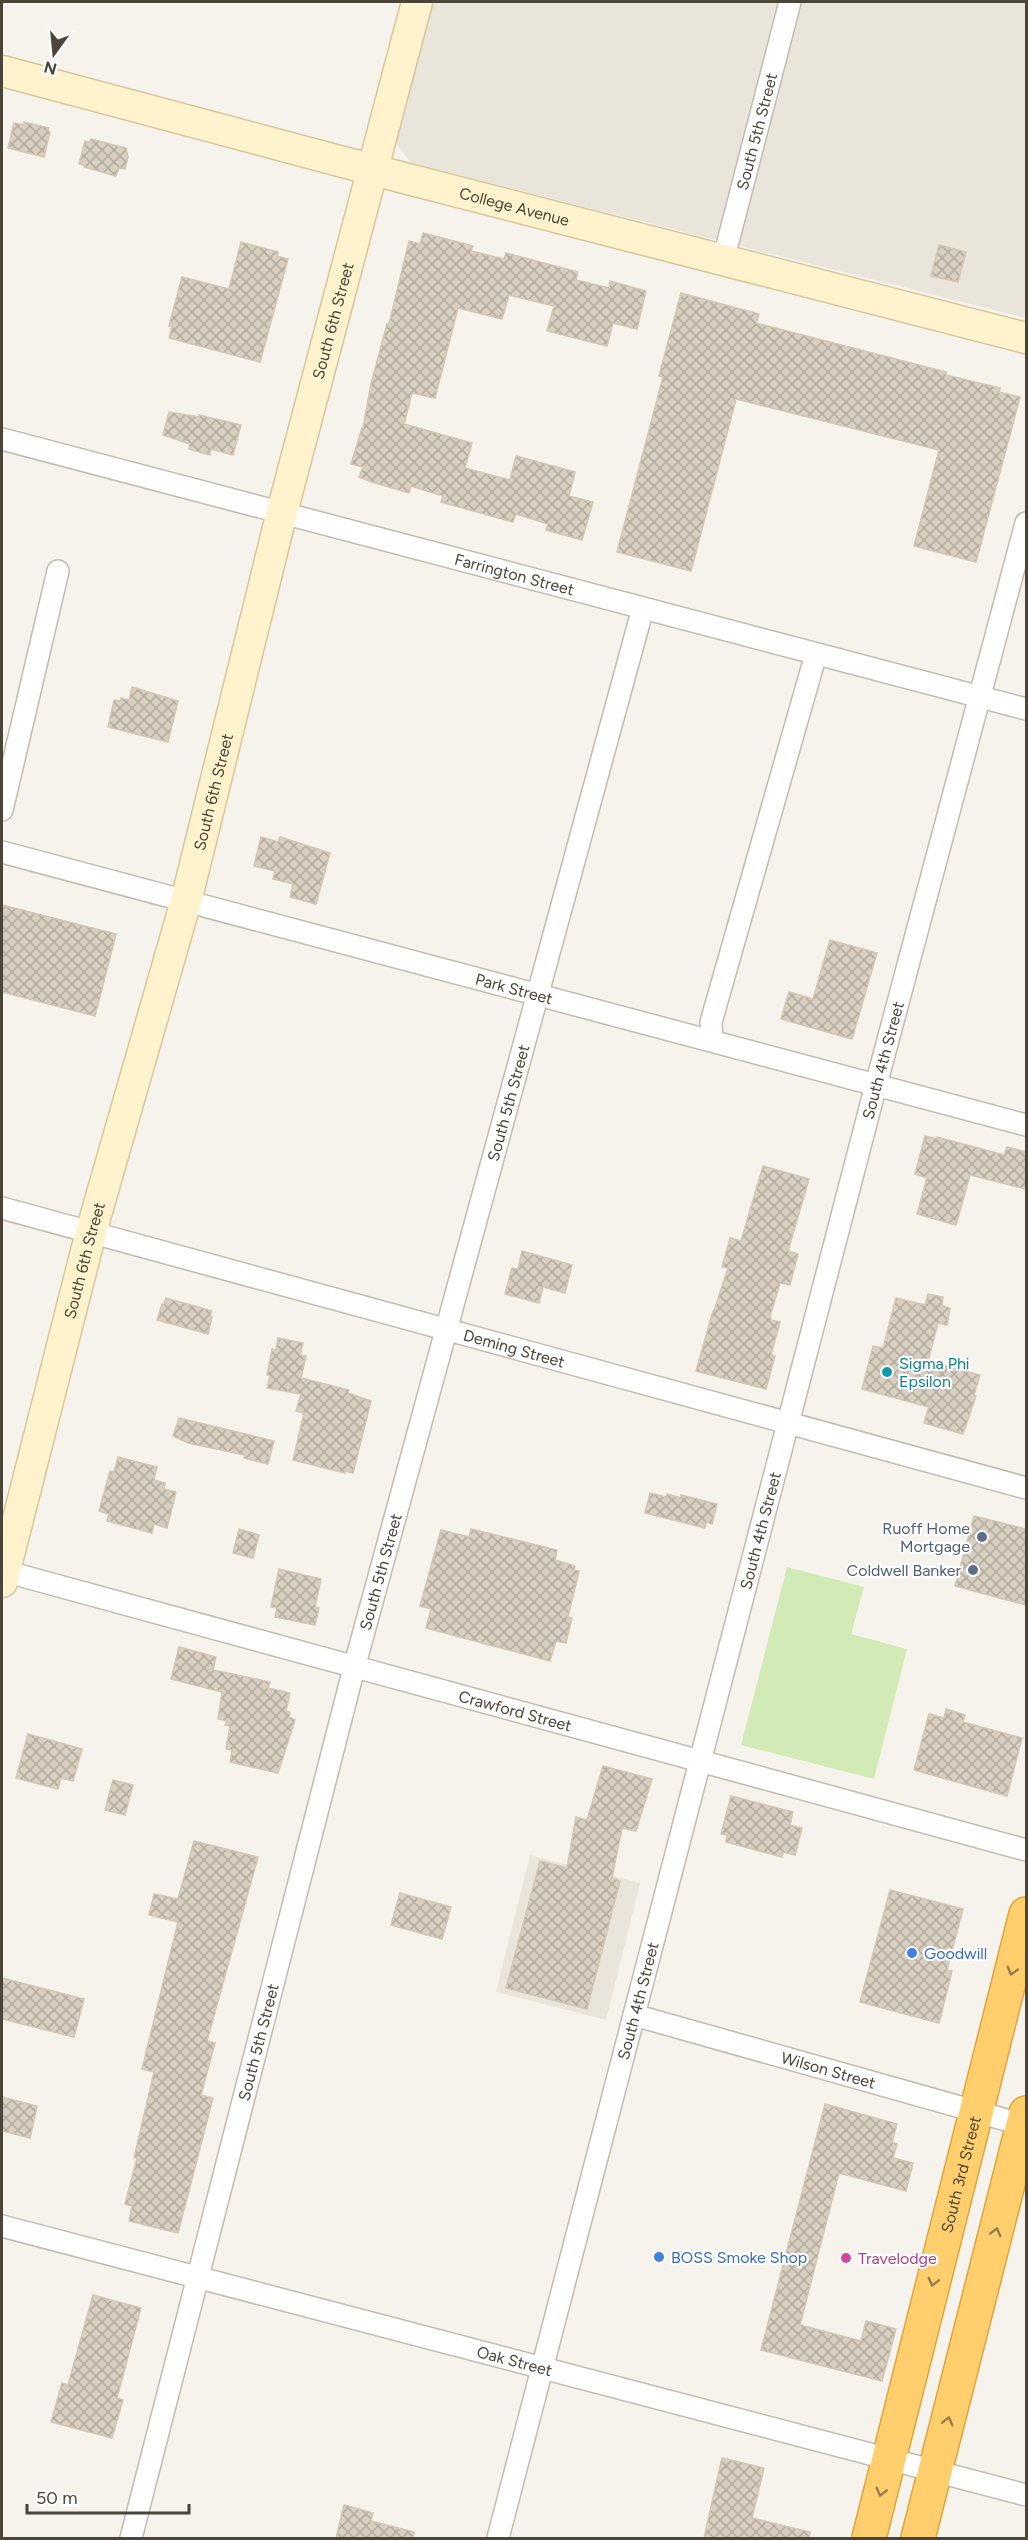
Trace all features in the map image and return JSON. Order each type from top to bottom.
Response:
[{"type":"highway","name":"South 3rd Street","points":[[869,2538],[1026,1914]]},
{"type":"highway","points":[[918,2538],[1025,2119]]},
{"type":"street","name":"South 6th Street","points":[[3,1576],[91,1232],[186,901],[282,512],[417,2]]},
{"type":"street","name":"South 5th Street","points":[[723,261],[790,2]]},
{"type":"street","name":"College Avenue","points":[[2,71],[373,170],[1026,338]]},
{"type":"street","name":"Farrington Street","points":[[2,439],[1026,709]]},
{"type":"street","name":"South 4th Street","points":[[498,2538],[702,1762],[876,1085],[1026,524]]},
{"type":"street","points":[[2,810],[58,571]]},
{"type":"street","name":"South 5th Street","points":[[131,2538],[354,1668],[643,608]]},
{"type":"street","points":[[712,1041],[711,1022],[816,654]]},
{"type":"street","name":"Park Street","points":[[2,852],[1026,1125]]},
{"type":"street","name":"Deming Street","points":[[2,1208],[1026,1488]]},
{"type":"street","name":"Crawford Street","points":[[3,1576],[354,1668],[1026,1850]]},
{"type":"street","name":"Wilson Street","points":[[634,2015],[975,2110],[1025,2119]]},
{"type":"street","name":"Oak Street","points":[[2,2226],[1026,2494]]},
{"type":"shaded area","points":[[433,2],[1026,2],[1026,318],[411,163],[396,143]]},
{"type":"shaded area","points":[[530,1855],[640,1883],[606,2020],[496,1992]]},
{"type":"green space","points":[[787,1567],[864,1587],[851,1634],[907,1649],[874,1779],[741,1745]]},
{"type":"building","points":[[24,122],[49,128],[44,157],[8,148],[14,123],[23,125]]},
{"type":"building","points":[[91,139],[126,148],[128,157],[125,169],[119,168],[116,176],[79,164],[85,141],[90,142]]},
{"type":"building","points":[[423,233],[473,246],[471,251],[504,259],[506,253],[578,272],[576,280],[609,288],[610,281],[646,291],[637,329],[613,323],[607,346],[547,331],[554,306],[509,295],[502,319],[458,308],[435,398],[412,393],[404,424],[472,443],[465,468],[510,480],[516,456],[575,472],[569,496],[593,502],[582,540],[546,530],[548,524],[516,514],[513,522],[441,502],[443,496],[411,486],[409,493],[372,482],[359,477],[363,467],[351,464],[363,428],[371,384],[387,324],[389,324],[409,241],[420,244]]},
{"type":"building","points":[[241,242],[278,252],[277,256],[288,259],[260,362],[169,338],[172,326],[169,326],[182,277],[229,289]]},
{"type":"building","points":[[939,245],[966,252],[958,282],[931,276]]},
{"type":"building","points":[[681,293],[759,314],[756,323],[946,372],[946,375],[1000,388],[999,392],[1020,397],[976,562],[914,546],[939,450],[736,399],[691,571],[617,552],[663,377],[659,376]]},
{"type":"building","points":[[169,412],[199,417],[199,415],[241,425],[233,455],[211,449],[210,455],[189,449],[190,444],[163,435]]},
{"type":"building","points":[[132,687],[178,701],[168,742],[108,727],[114,700],[121,701],[121,698],[129,700]]},
{"type":"building","points":[[261,837],[278,842],[280,837],[330,853],[316,904],[290,897],[293,884],[273,879],[275,871],[254,866]]},
{"type":"building","points":[[2,905],[116,934],[95,1016],[2,992]]},
{"type":"building","points":[[830,940],[877,953],[852,1039],[781,1019],[789,992],[813,999]]},
{"type":"building","points":[[925,1136],[937,1139],[937,1137],[1004,1155],[1007,1147],[1026,1152],[1026,1189],[970,1175],[956,1225],[917,1214],[927,1178],[915,1174]]},
{"type":"building","points":[[763,1166],[809,1179],[788,1251],[798,1254],[790,1285],[780,1283],[770,1316],[771,1320],[780,1322],[771,1355],[775,1356],[766,1389],[696,1371],[728,1268],[722,1267],[730,1238],[741,1241]]},
{"type":"building","points":[[522,1251],[572,1265],[565,1293],[543,1287],[539,1303],[505,1294],[512,1268],[518,1269]]},
{"type":"building","points":[[928,1294],[943,1297],[942,1306],[950,1308],[947,1325],[938,1323],[928,1361],[980,1375],[974,1395],[976,1396],[963,1434],[924,1423],[929,1407],[862,1389],[873,1346],[883,1348],[896,1298],[925,1305]]},
{"type":"building","points":[[166,1298],[212,1311],[208,1334],[157,1320]]},
{"type":"building","points":[[278,1338],[303,1343],[300,1355],[306,1356],[301,1378],[349,1390],[348,1393],[371,1401],[353,1473],[293,1460],[304,1413],[296,1411],[301,1394],[267,1388],[272,1349],[276,1350]]},
{"type":"building","points":[[179,1418],[274,1441],[268,1464],[244,1458],[245,1455],[188,1443],[173,1436]]},
{"type":"building","points":[[118,1457],[157,1467],[154,1480],[165,1483],[164,1489],[176,1492],[167,1528],[154,1524],[152,1533],[107,1521],[109,1514],[99,1511],[110,1471],[114,1472]]},
{"type":"building","points":[[650,1493],[681,1498],[681,1495],[717,1504],[712,1524],[706,1522],[705,1528],[645,1513]]},
{"type":"building","points":[[974,1516],[1026,1529],[1026,1605],[955,1586]]},
{"type":"building","points":[[239,1529],[259,1535],[253,1558],[233,1553]]},
{"type":"building","points":[[471,1529],[557,1550],[555,1560],[575,1566],[574,1570],[579,1571],[568,1617],[572,1618],[566,1643],[556,1641],[550,1661],[426,1628],[431,1609],[420,1606],[441,1530],[469,1537]]},
{"type":"building","points":[[279,1569],[321,1579],[315,1607],[319,1608],[315,1625],[275,1617],[277,1608],[271,1607]]},
{"type":"building","points":[[179,1647],[216,1657],[213,1670],[270,1682],[268,1688],[290,1693],[286,1711],[290,1712],[289,1717],[295,1720],[278,1773],[230,1762],[232,1750],[226,1749],[230,1726],[225,1725],[227,1721],[218,1719],[222,1692],[171,1679]]},
{"type":"building","points":[[946,1709],[965,1715],[963,1722],[1022,1738],[1007,1796],[914,1770],[929,1714],[944,1718]]},
{"type":"building","points":[[28,1734],[82,1749],[73,1781],[61,1778],[58,1789],[16,1778]]},
{"type":"building","points":[[603,1766],[652,1779],[636,1831],[622,1828],[612,1878],[620,1881],[587,2009],[506,1988],[540,1861],[567,1868],[576,1817],[587,1820]]},
{"type":"building","points":[[113,1780],[133,1785],[125,1815],[105,1810]]},
{"type":"building","points":[[731,1796],[793,1812],[790,1825],[802,1828],[795,1855],[783,1852],[782,1857],[726,1842],[727,1835],[721,1834]]},
{"type":"building","points":[[194,1841],[258,1857],[207,2041],[215,2043],[201,2095],[213,2098],[178,2233],[129,2221],[132,2206],[125,2204],[137,2158],[134,2158],[154,2072],[142,2069],[178,1922],[149,1915],[154,1894],[178,1899]]},
{"type":"building","name":"Goodwill","points":[[890,1890],[963,1909],[947,1970],[952,1971],[939,2023],[860,2002]]},
{"type":"building","points":[[400,1893],[451,1907],[442,1939],[391,1925]]},
{"type":"building","points":[[2,1978],[84,1999],[74,2037],[2,2019]]},
{"type":"building","points":[[2,2097],[37,2106],[30,2138],[2,2131]]},
{"type":"building","points":[[825,2104],[897,2124],[892,2142],[897,2144],[893,2158],[913,2163],[906,2191],[839,2173],[800,2325],[861,2341],[866,2321],[896,2329],[882,2381],[761,2350]]},
{"type":"building","points":[[93,2295],[141,2308],[117,2398],[123,2400],[112,2438],[51,2422],[62,2383],[68,2385]]},
{"type":"building","points":[[722,2458],[764,2468],[752,2518],[810,2532],[809,2538],[704,2538]]},
{"type":"building","points":[[344,2505],[373,2513],[371,2521],[414,2532],[413,2538],[336,2538]]},
{"type":"place","name":"Sigma Phi Epsilon","points":[[887,1372]]},
{"type":"place","name":"Ruoff Home Mortgage","points":[[982,1537]]},
{"type":"place","name":"Coldwell Banker","points":[[973,1570]]},
{"type":"place","name":"Goodwill","points":[[912,1953]]},
{"type":"place","name":"BOSS Smoke Shop","points":[[659,2257]]},
{"type":"place","name":"Travelodge","points":[[846,2258]]}]
